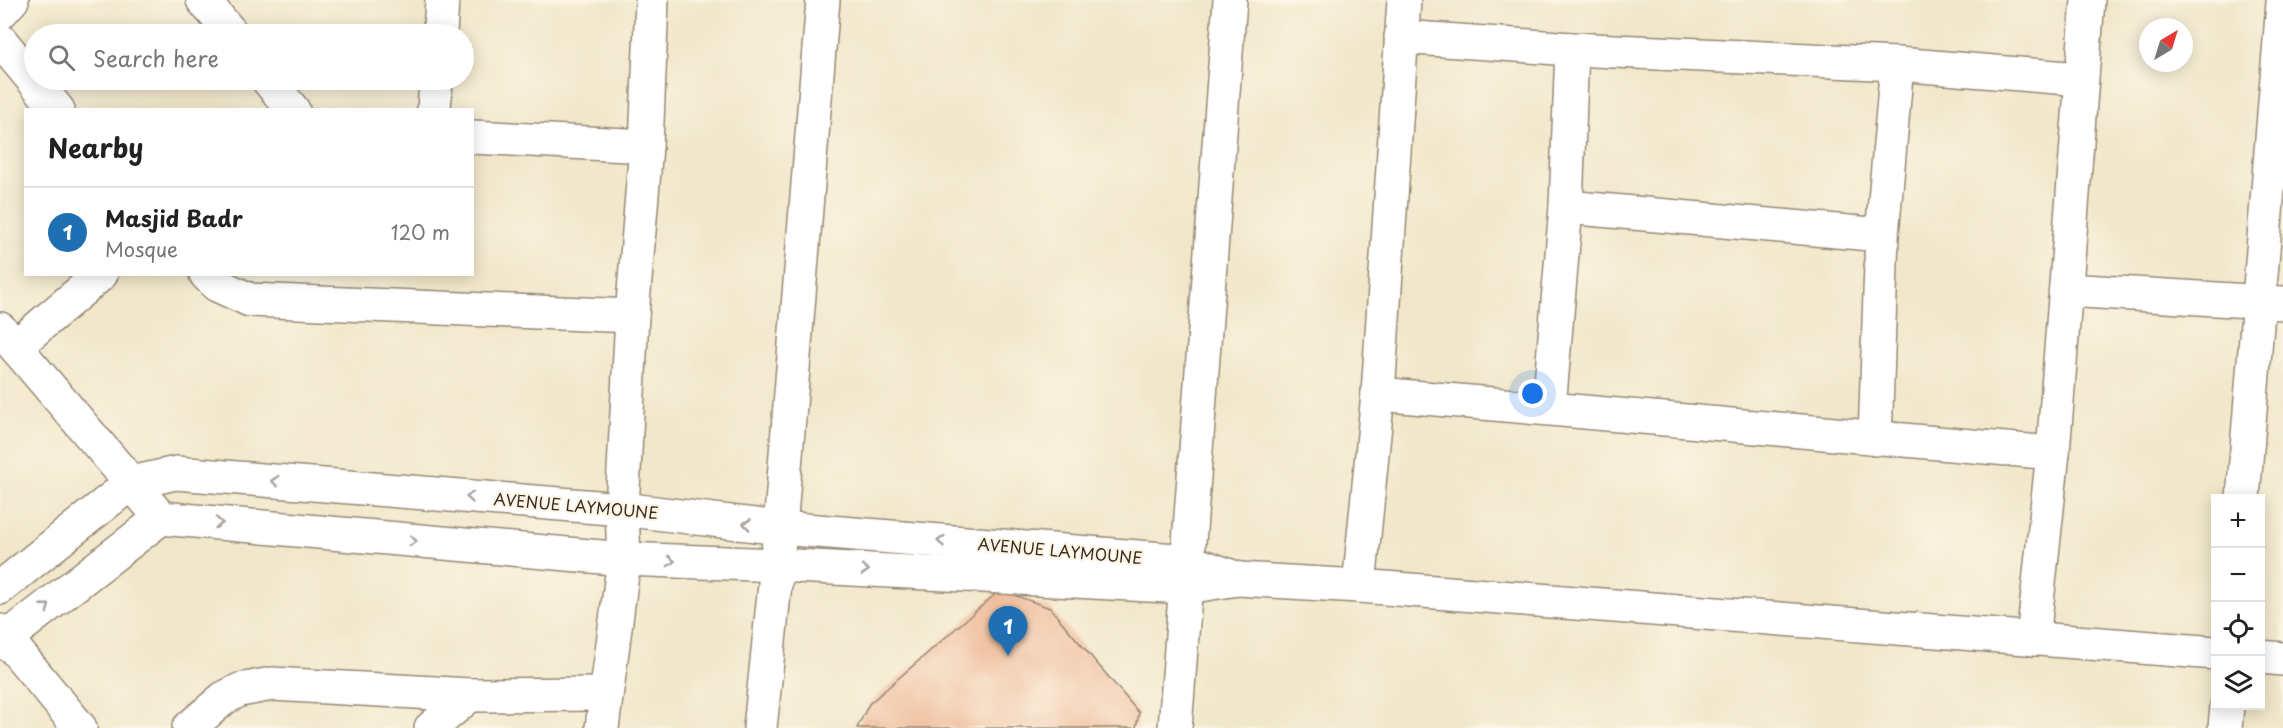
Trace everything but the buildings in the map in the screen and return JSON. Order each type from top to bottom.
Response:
[{"type":"street","points":[[0,13],[12,0]]},
{"type":"street","points":[[203,0],[223,24]]},
{"type":"street","points":[[441,24],[442,0]]},
{"type":"street","points":[[602,728],[624,559],[622,509],[632,316],[646,146],[652,0]]},
{"type":"street","points":[[760,728],[777,565],[824,0]]},
{"type":"street","points":[[1176,728],[1230,0]]},
{"type":"street","points":[[1359,586],[1378,394],[1404,0]]},
{"type":"street","points":[[2033,639],[2053,453],[2088,0]]},
{"type":"street","points":[[2244,494],[2270,302],[2283,3]]},
{"type":"street","points":[[1401,37],[1572,49],[1897,64],[2081,79]]},
{"type":"street","points":[[0,40],[24,69]]},
{"type":"street","points":[[1549,408],[1566,207],[1572,49]]},
{"type":"street","points":[[1875,439],[1882,235],[1897,64]]},
{"type":"street","points":[[41,90],[56,108]]},
{"type":"street","points":[[276,90],[291,108]]},
{"type":"street","points":[[434,108],[435,90]]},
{"type":"street","points":[[474,137],[646,146]]},
{"type":"street","points":[[1566,207],[1882,235]]},
{"type":"street","points":[[98,276],[8,338],[161,518]]},
{"type":"street","points":[[208,276],[217,285],[250,300],[632,316]]},
{"type":"street","points":[[2066,290],[2270,302]]},
{"type":"street","points":[[1378,394],[2053,453]]},
{"type":"street","name":"AVENUE LAYMOUNE","points":[[0,588],[131,483],[176,473],[622,509],[1187,574]]},
{"type":"street","points":[[80,728],[2,637],[161,518],[624,559],[777,565],[1187,574],[2211,653]]},
{"type":"street","points":[[2265,657],[2283,659]]},
{"type":"street","points":[[189,728],[224,698],[240,690],[272,684],[470,695],[605,694]]},
{"type":"street","points":[[431,728],[470,695]]},
{"type":"street","points":[[2225,728],[2227,710]]},
{"type":"place","name":"Masjid Badr","points":[[1008,656]]}]
